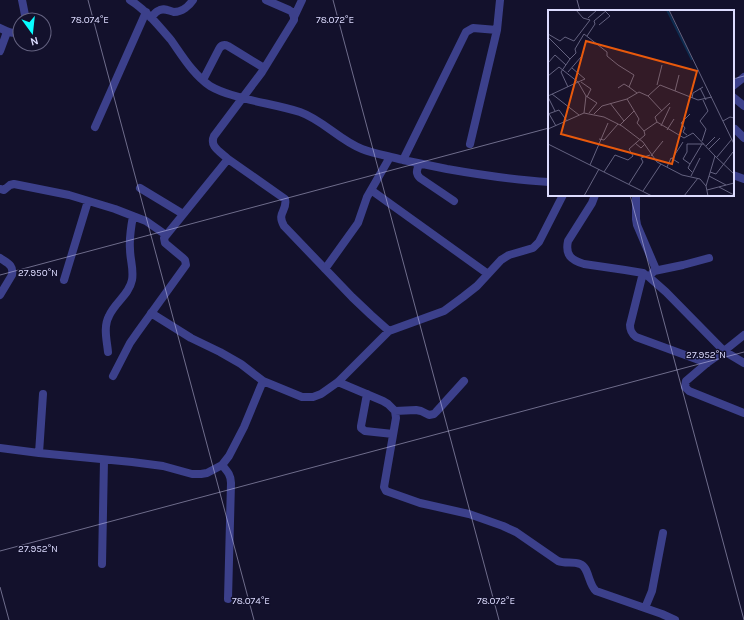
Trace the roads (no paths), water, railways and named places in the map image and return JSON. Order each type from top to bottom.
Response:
[{"type":"street","points":[[22,0],[24,12]]},
{"type":"street","points":[[130,0],[136,3],[149,15],[190,67],[203,80],[218,90],[242,98],[299,112],[316,120],[350,143],[390,157],[419,164],[505,178],[548,182]]},
{"type":"street","points":[[95,126],[149,15],[163,9],[174,12],[178,11],[186,8],[193,0]]},
{"type":"street","points":[[266,0],[289,10],[294,14],[294,17]]},
{"type":"street","points":[[302,0],[292,23],[264,68],[213,139],[212,144],[228,159],[285,199],[286,204],[281,215],[284,226],[371,315],[390,331]]},
{"type":"street","points":[[470,144],[497,30],[500,0]]},
{"type":"street","points":[[403,160],[466,32],[470,29],[477,28],[497,30]]},
{"type":"street","points":[[0,51],[4,30]]},
{"type":"street","points":[[203,80],[219,49],[223,45],[228,46],[264,68]]},
{"type":"street","points":[[734,85],[744,77]]},
{"type":"street","points":[[734,98],[744,106]]},
{"type":"street","points":[[735,129],[744,138]]},
{"type":"street","points":[[325,269],[358,223],[365,202],[390,157]]},
{"type":"street","points":[[113,376],[130,343],[186,265],[184,258],[165,243],[164,238],[228,159]]},
{"type":"street","points":[[419,164],[416,170],[420,178],[454,201]]},
{"type":"street","points":[[734,175],[744,179]]},
{"type":"street","points":[[0,189],[4,190],[10,185],[14,184],[88,201],[146,221],[166,235]]},
{"type":"street","points":[[140,188],[183,214]]},
{"type":"street","points":[[371,190],[488,274]]},
{"type":"street","points":[[151,313],[191,338],[241,364],[263,381],[295,395],[307,398],[314,397],[338,382],[390,331],[444,311],[480,283],[498,262],[504,258],[536,246],[562,196]]},
{"type":"street","points":[[595,196],[592,203],[568,241],[567,246],[570,257],[578,262],[648,274],[709,258]]},
{"type":"street","points":[[636,196],[636,218],[640,233],[655,268],[648,274],[630,325],[631,332],[636,337],[707,363]]},
{"type":"street","points":[[64,280],[88,201]]},
{"type":"street","points":[[108,352],[106,325],[108,316],[126,294],[132,282],[133,273],[129,235],[133,216]]},
{"type":"street","points":[[0,258],[10,265],[13,272],[0,295]]},
{"type":"street","points":[[648,274],[724,351],[744,363]]},
{"type":"street","points":[[744,335],[686,381],[685,387],[744,413]]},
{"type":"street","points":[[0,448],[162,466],[192,474],[207,473],[222,465],[229,456],[244,427],[263,381]]},
{"type":"street","points":[[395,411],[416,410],[432,415],[464,381]]},
{"type":"street","points":[[338,382],[383,401],[391,406],[395,411],[396,418],[384,487],[386,491],[420,503],[469,514],[503,526],[516,532],[558,561],[584,566],[591,585],[596,591],[675,620]]},
{"type":"street","points":[[39,453],[43,394]]},
{"type":"street","points":[[367,394],[360,426],[361,428],[365,431],[393,434]]},
{"type":"street","points":[[102,564],[104,460]]},
{"type":"street","points":[[222,465],[229,474],[231,483],[228,599]]},
{"type":"street","points":[[645,608],[652,591],[663,533]]}]
